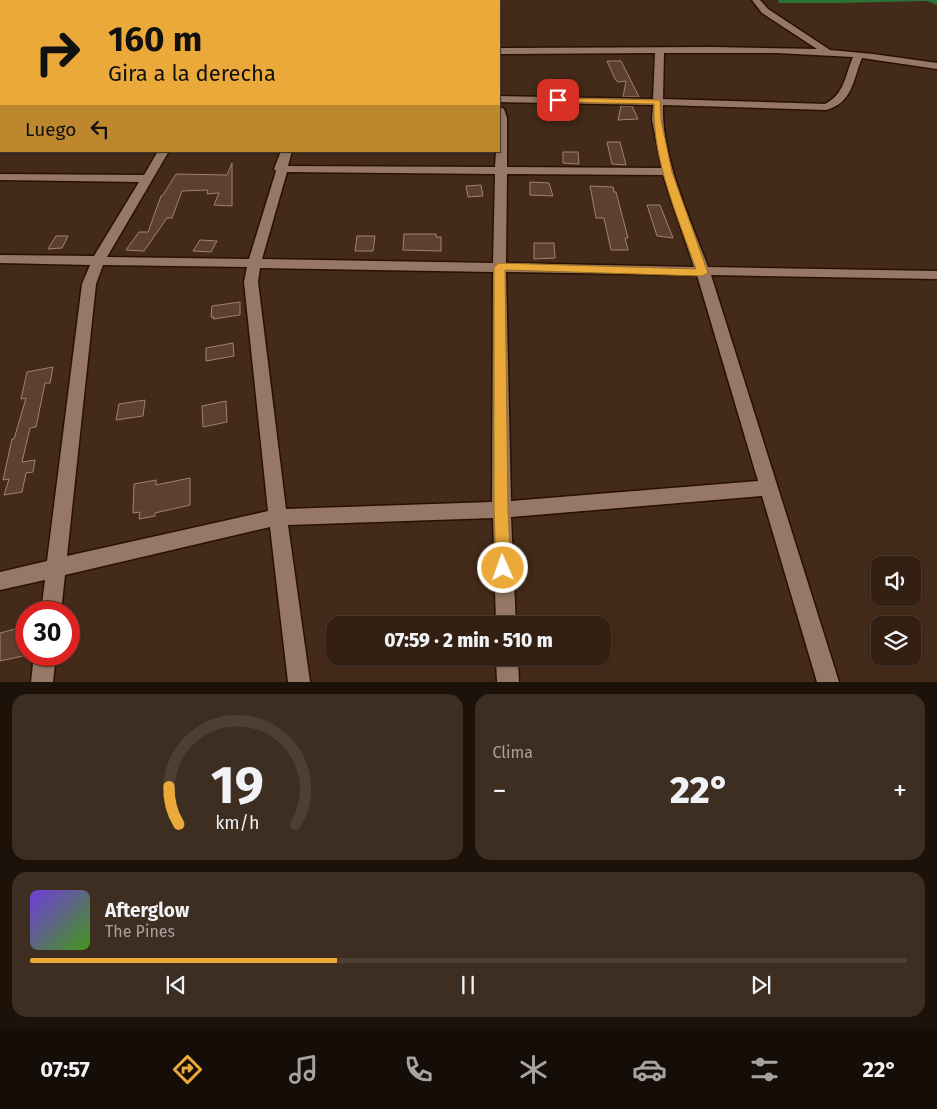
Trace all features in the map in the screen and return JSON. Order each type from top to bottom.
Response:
[{"type":"street","points":[[756,0],[765,11],[828,52]]},
{"type":"street","points":[[660,50],[657,120],[668,172],[702,273],[828,682]]},
{"type":"street","points":[[500,51],[828,52],[905,60],[937,66]]},
{"type":"street","points":[[500,99],[826,107],[834,106],[851,79],[857,58],[860,55]]},
{"type":"street","points":[[500,112],[502,118],[499,267],[501,510],[506,616]]},
{"type":"street","points":[[52,601],[89,284],[98,260],[163,152]]},
{"type":"street","points":[[287,152],[280,169],[251,282],[299,682]]},
{"type":"street","points":[[280,169],[668,172]]},
{"type":"street","points":[[0,176],[148,179]]},
{"type":"street","points":[[0,260],[98,260],[254,265],[499,267],[702,273],[937,276]]},
{"type":"street","points":[[0,581],[278,518],[501,510],[769,488]]},
{"type":"street","points":[[42,682],[44,666]]},
{"type":"street","points":[[507,666],[508,682]]},
{"type":"green space","points":[[778,0],[937,0],[937,5],[927,1],[779,3]]},
{"type":"building","points":[[607,61],[621,61],[639,97],[623,97],[626,81],[618,82],[615,79]]},
{"type":"building","points":[[621,106],[632,106],[638,119],[618,120]]},
{"type":"building","points":[[607,142],[620,142],[626,165],[612,164]]},
{"type":"building","points":[[563,152],[578,152],[579,164],[563,163]]},
{"type":"building","points":[[232,163],[232,206],[214,205],[219,193],[207,194],[208,190],[182,191],[172,218],[167,218],[144,251],[126,250],[139,232],[148,232],[161,196],[176,174],[227,175]]},
{"type":"building","points":[[530,182],[549,183],[553,196],[530,195]]},
{"type":"building","points":[[481,185],[483,196],[468,197],[466,186]]},
{"type":"building","points":[[590,186],[613,187],[614,192],[616,192],[628,238],[625,238],[628,250],[611,250],[604,218],[596,218]]},
{"type":"building","points":[[647,205],[660,205],[673,238],[657,236]]},
{"type":"building","points":[[404,234],[436,234],[436,237],[441,237],[441,251],[403,250]]},
{"type":"building","points":[[56,236],[68,236],[62,248],[48,249]]},
{"type":"building","points":[[357,236],[375,236],[373,251],[355,251]]},
{"type":"building","points":[[200,240],[217,241],[211,252],[193,251]]},
{"type":"building","points":[[534,243],[554,243],[555,258],[534,259]]},
{"type":"building","points":[[240,302],[240,315],[213,319],[214,317],[211,317],[212,306]]},
{"type":"building","points":[[233,343],[234,356],[206,361],[206,348]]},
{"type":"building","points":[[53,367],[50,383],[45,383],[36,427],[30,428],[22,462],[35,460],[33,472],[26,473],[22,492],[4,495],[9,479],[3,480],[12,439],[14,439],[26,398],[21,399],[27,372]]},
{"type":"building","points":[[145,400],[143,416],[116,420],[119,404]]},
{"type":"building","points":[[226,401],[227,422],[203,427],[202,406]]},
{"type":"building","points":[[190,478],[190,505],[155,513],[155,516],[139,519],[140,512],[133,513],[134,484],[156,480],[156,485]]},
{"type":"building","points":[[15,629],[15,658],[0,661],[0,633]]},
{"type":"route","points":[[503,568],[499,267],[702,273],[668,172],[657,120],[658,102],[558,100]]}]
